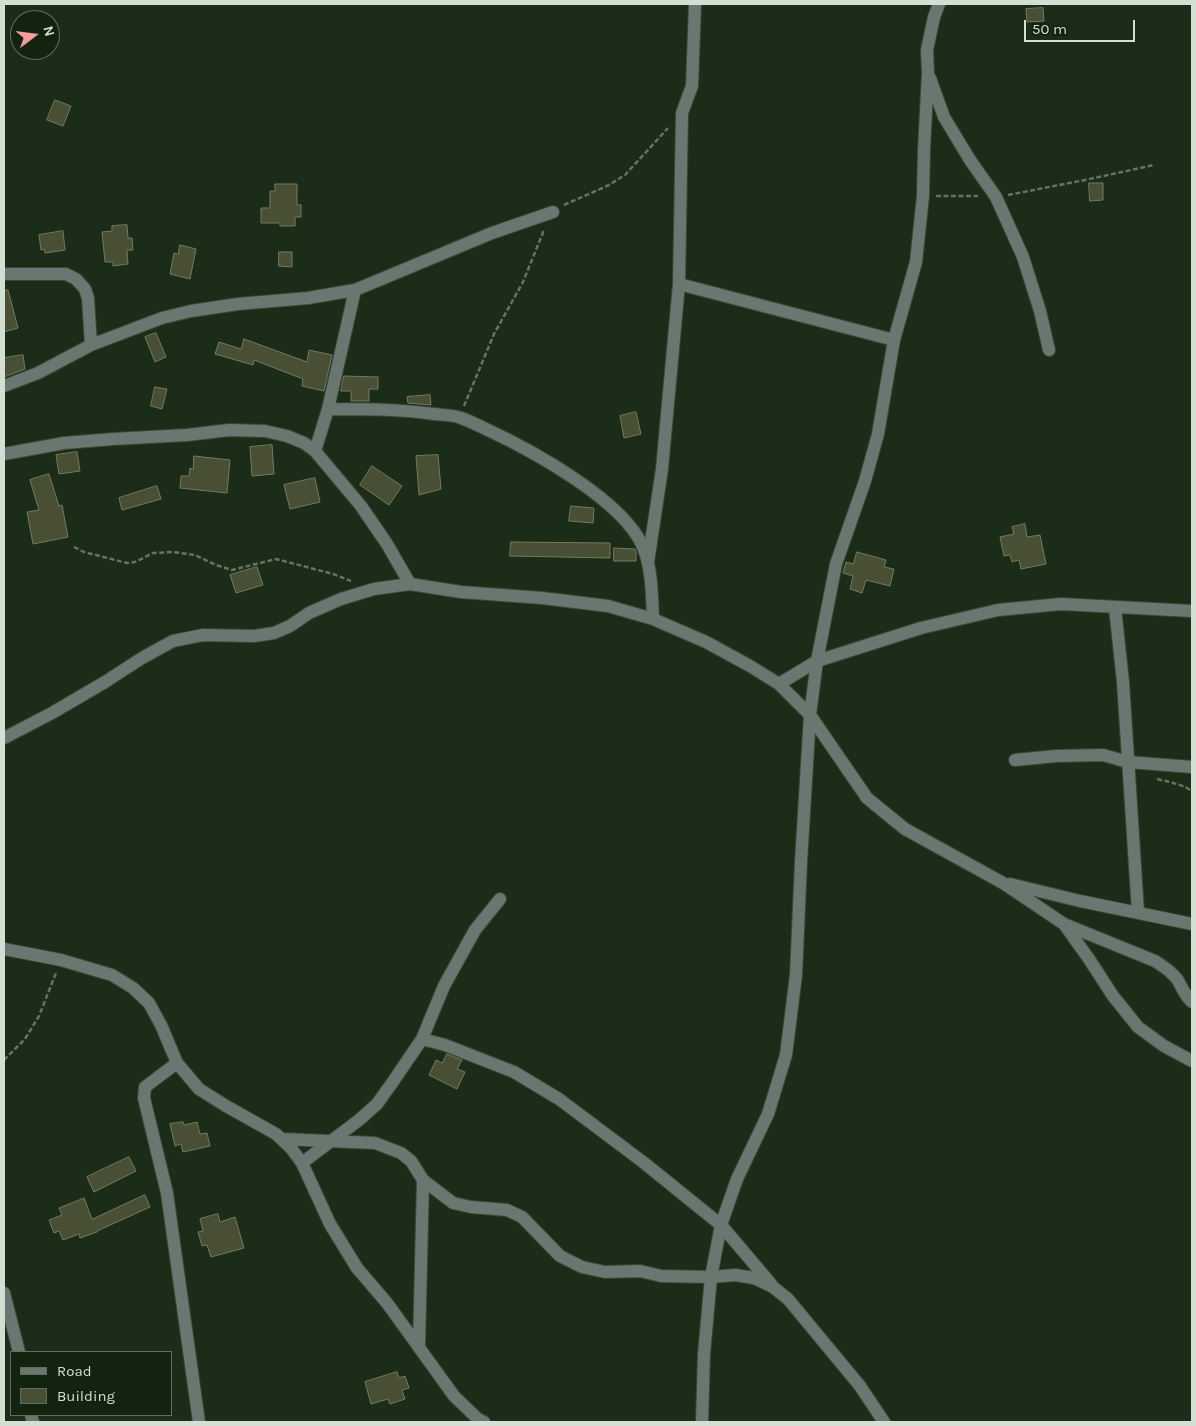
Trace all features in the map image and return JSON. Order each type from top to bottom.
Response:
[{"type":"street","points":[[648,562],[662,469],[680,284],[682,113],[692,86],[695,4]]},
{"type":"street","points":[[702,1422],[704,1354],[710,1276],[721,1225],[737,1179],[768,1114],[786,1055],[796,975],[810,715],[817,661],[836,564],[865,480],[878,434],[894,340],[916,262],[923,196],[928,73],[927,50],[934,17],[939,4]]},
{"type":"street","points":[[928,73],[944,117],[970,160],[996,197],[1023,257],[1040,311],[1049,350]]},
{"type":"street","points":[[4,386],[38,373],[91,345],[162,318],[191,311],[238,304],[308,298],[355,290],[492,233],[553,212]]},
{"type":"street","points":[[4,274],[66,274],[76,279],[85,289],[88,298],[91,345]]},
{"type":"street","points":[[680,284],[894,340]]},
{"type":"street","points":[[315,451],[328,409],[355,290]]},
{"type":"street","points":[[328,409],[376,409],[460,417],[508,440],[564,472],[601,499],[627,522],[643,546],[648,562],[653,619]]},
{"type":"street","points":[[4,454],[64,443],[187,435],[229,430],[266,431],[287,436],[304,443],[315,451],[361,506],[387,544],[410,584]]},
{"type":"street","points":[[4,738],[52,713],[173,641],[203,635],[254,636],[274,633],[290,626],[309,612],[374,589],[410,584],[461,592],[542,598],[608,606],[653,619],[706,642],[778,684],[810,715],[867,798],[905,830],[1003,883],[1064,924],[1155,961],[1176,977],[1188,999],[1192,1002]]},
{"type":"street","points":[[778,684],[817,661],[921,628],[998,610],[1061,604],[1192,611]]},
{"type":"street","points":[[1115,608],[1123,682],[1138,912]]},
{"type":"street","points":[[1015,760],[1056,756],[1103,756],[1128,762],[1192,767]]},
{"type":"street","points":[[1003,883],[1192,924]]},
{"type":"street","points":[[302,1163],[377,1104],[422,1039],[444,986],[474,930],[500,899]]},
{"type":"street","points":[[1064,924],[1113,996],[1138,1027],[1164,1046],[1192,1061]]},
{"type":"street","points":[[4,949],[61,960],[112,975],[133,988],[148,1003],[161,1025],[177,1063],[200,1089],[276,1134],[291,1148],[302,1163],[330,1224],[348,1254],[387,1303],[454,1396],[478,1419],[484,1422]]},
{"type":"street","points":[[422,1039],[444,1045],[514,1072],[559,1099],[622,1146],[721,1225],[774,1287],[788,1299],[860,1386],[884,1422]]},
{"type":"street","points":[[177,1063],[145,1087],[144,1098],[167,1193],[198,1420]]},
{"type":"street","points":[[282,1139],[375,1143],[401,1153],[412,1161],[423,1180],[453,1203],[471,1207],[507,1210],[522,1217],[560,1256],[582,1267],[604,1272],[640,1271],[661,1276],[735,1275],[754,1278],[774,1287]]},
{"type":"street","points":[[419,1346],[423,1180]]},
{"type":"street","points":[[4,1293],[19,1351]]},
{"type":"path","points":[[460,417],[494,334],[523,282],[553,212],[567,203],[609,185],[625,175],[682,113]]},
{"type":"path","points":[[923,196],[996,197],[1154,165]]},
{"type":"path","points":[[74,547],[84,552],[127,563],[135,562],[153,553],[173,552],[195,555],[232,570],[276,558],[333,574],[374,589]]},
{"type":"path","points":[[1156,779],[1172,782],[1192,791]]},
{"type":"path","points":[[4,1060],[25,1039],[39,1016],[61,960]]},
{"type":"building","points":[[1043,8],[1044,21],[1027,22],[1026,9]]},
{"type":"building","points":[[55,100],[71,106],[63,126],[47,120]]},
{"type":"building","points":[[1089,183],[1103,183],[1103,200],[1090,201]]},
{"type":"building","points":[[275,184],[297,184],[297,205],[301,205],[301,217],[295,217],[295,226],[280,226],[280,223],[261,223],[261,208],[270,208],[270,191],[275,191]]},
{"type":"building","points":[[127,225],[128,238],[132,238],[133,250],[127,250],[128,264],[113,266],[113,262],[105,262],[102,232],[112,231],[112,226]]},
{"type":"building","points":[[63,231],[65,250],[45,253],[44,249],[41,250],[39,235]]},
{"type":"building","points":[[180,245],[196,249],[190,279],[170,274],[174,253],[178,254]]},
{"type":"building","points":[[279,252],[292,252],[292,267],[279,266]]},
{"type":"building","points":[[8,290],[18,328],[4,332],[4,291]]},
{"type":"building","points":[[156,333],[166,357],[155,362],[145,337]]},
{"type":"building","points":[[244,339],[307,362],[309,350],[332,355],[324,391],[302,386],[303,379],[254,360],[253,365],[215,354],[219,342],[241,349]]},
{"type":"building","points":[[23,355],[25,369],[4,377],[4,358]]},
{"type":"building","points":[[344,376],[378,377],[378,389],[369,389],[369,401],[351,401],[351,391],[341,391]]},
{"type":"building","points":[[155,387],[167,389],[162,409],[151,406]]},
{"type":"building","points":[[430,395],[431,405],[408,403],[407,397]]},
{"type":"building","points":[[636,412],[641,434],[624,438],[620,416]]},
{"type":"building","points":[[272,445],[274,474],[252,476],[250,447]]},
{"type":"building","points":[[77,452],[80,471],[59,474],[56,455]]},
{"type":"building","points":[[438,455],[441,489],[419,495],[416,456]]},
{"type":"building","points":[[194,456],[230,460],[227,493],[180,488],[181,476],[189,476],[190,468],[193,469]]},
{"type":"building","points":[[372,466],[402,486],[389,505],[360,485]]},
{"type":"building","points":[[49,474],[59,506],[62,505],[68,537],[33,544],[27,512],[39,510],[30,480]]},
{"type":"building","points":[[315,478],[320,502],[290,509],[284,485]]},
{"type":"building","points":[[157,486],[161,499],[122,510],[119,498]]},
{"type":"building","points":[[571,506],[594,508],[593,523],[569,521]]},
{"type":"building","points":[[1025,524],[1027,537],[1040,535],[1046,564],[1021,569],[1019,560],[1012,562],[1010,555],[1004,556],[1000,537],[1014,534],[1012,527]]},
{"type":"building","points":[[511,542],[610,543],[610,558],[510,556]]},
{"type":"building","points":[[614,548],[635,549],[636,561],[614,561]]},
{"type":"building","points":[[857,552],[886,560],[884,567],[894,569],[890,586],[866,580],[862,593],[850,589],[853,576],[843,573],[846,562],[853,564]]},
{"type":"building","points":[[257,567],[263,585],[236,593],[230,575]]},
{"type":"building","points":[[447,1054],[462,1060],[457,1069],[465,1072],[457,1089],[429,1075],[436,1060],[442,1063]]},
{"type":"building","points":[[183,1122],[184,1125],[197,1122],[200,1134],[207,1133],[210,1146],[183,1152],[181,1144],[175,1146],[170,1124]]},
{"type":"building","points":[[129,1157],[136,1171],[94,1192],[87,1177]]},
{"type":"building","points":[[145,1195],[150,1207],[80,1238],[79,1234],[63,1240],[59,1231],[54,1233],[49,1220],[62,1215],[59,1208],[84,1198],[92,1219]]},
{"type":"building","points":[[218,1214],[220,1222],[235,1217],[244,1248],[211,1257],[207,1245],[202,1246],[198,1232],[203,1231],[200,1219]]},
{"type":"building","points":[[397,1372],[399,1378],[405,1376],[409,1388],[402,1390],[405,1399],[390,1404],[388,1399],[371,1404],[365,1382]]}]
